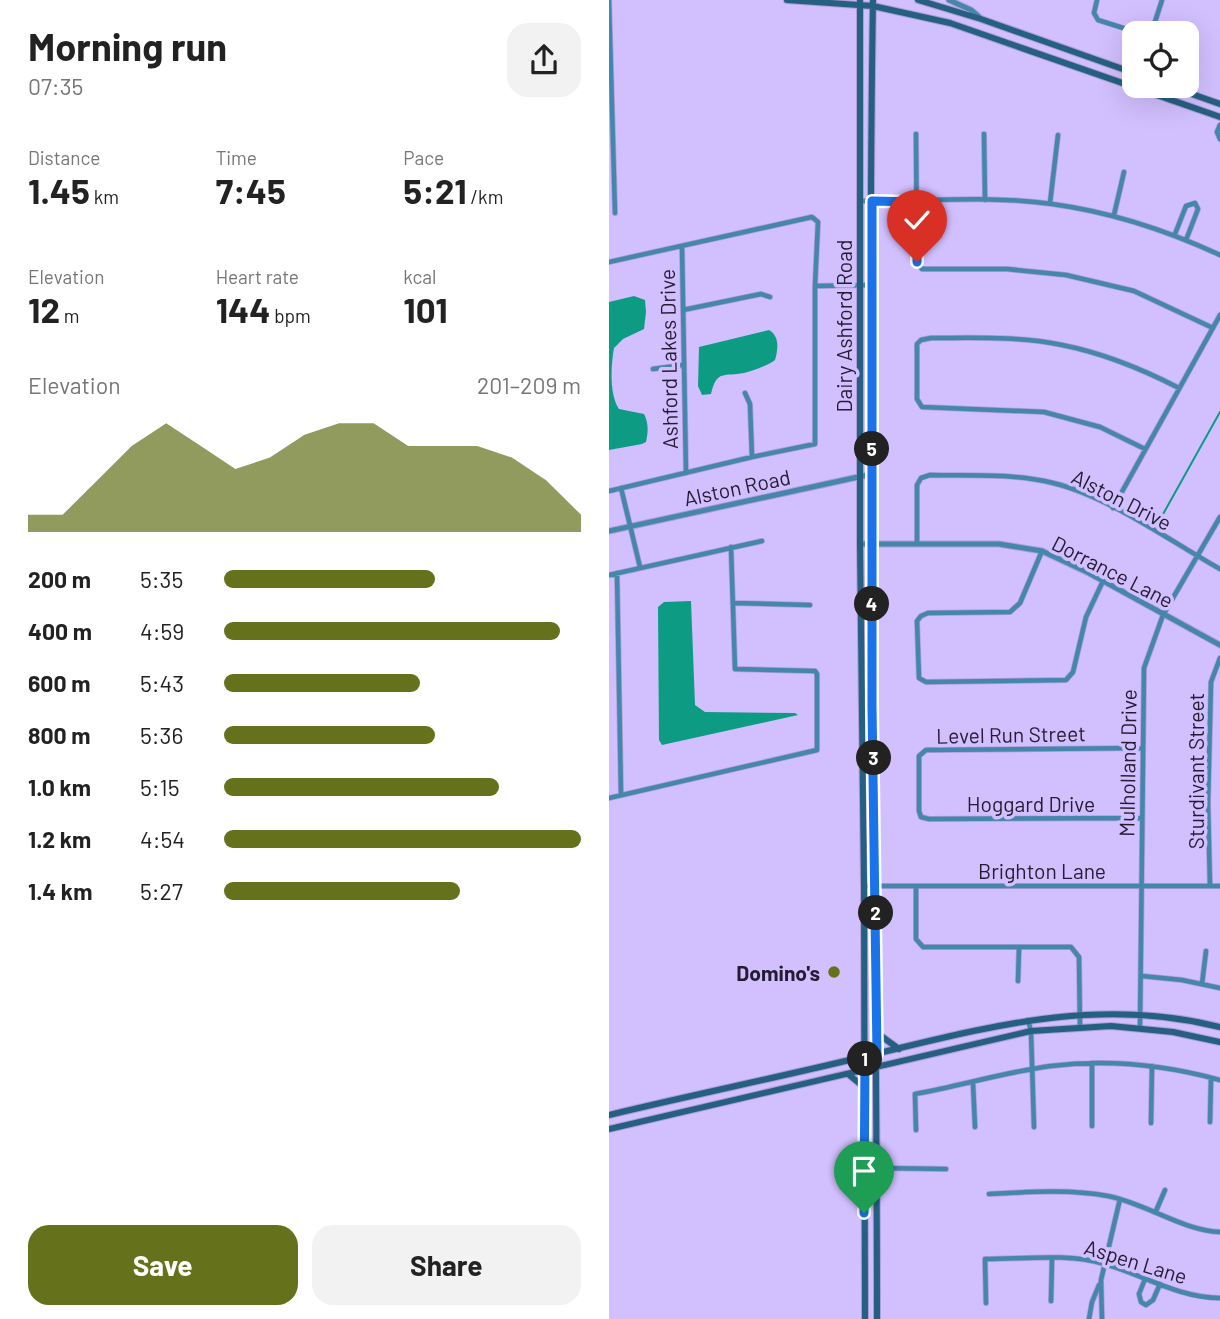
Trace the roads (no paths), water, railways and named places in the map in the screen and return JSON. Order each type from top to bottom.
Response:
[{"type":"main road","points":[[787,0],[873,3],[950,23],[1220,117]]},
{"type":"main road","points":[[918,0],[981,19],[1122,69]]},
{"type":"main road","name":"Dairy Ashford Road","points":[[860,2],[865,1319]]},
{"type":"main road","name":"Dairy Ashford Road","points":[[873,3],[872,706],[876,886],[877,1319]]},
{"type":"main road","points":[[1014,44],[1017,33]]},
{"type":"main road","points":[[1116,80],[1119,68]]},
{"type":"main road","points":[[1199,97],[1220,104]]},
{"type":"main road","points":[[860,103],[873,103]]},
{"type":"main road","points":[[861,706],[872,706]]},
{"type":"main road","points":[[609,1115],[1028,1020],[1080,1014],[1140,1014],[1179,1018],[1219,1027],[1217,1041],[1140,1028],[1080,1027],[1031,1031],[609,1129]]},
{"type":"main road","points":[[877,1033],[899,1049]]},
{"type":"main road","points":[[848,1074],[865,1088]]},
{"type":"street","points":[[609,0],[615,213]]},
{"type":"street","points":[[949,0],[971,10],[981,19]]},
{"type":"street","points":[[1097,0],[1094,13],[1098,20],[1122,28]]},
{"type":"street","points":[[1155,21],[1162,0]]},
{"type":"street","points":[[1220,125],[1217,132],[1220,139]]},
{"type":"street","points":[[916,134],[919,267],[925,270],[1007,269],[1077,277],[1134,291],[1213,328]]},
{"type":"street","points":[[984,134],[985,201]]},
{"type":"street","points":[[1050,203],[1058,135]]},
{"type":"street","points":[[1114,215],[1124,172]]},
{"type":"street","points":[[861,201],[1050,203],[1114,215],[1175,234],[1220,255]]},
{"type":"street","points":[[1175,234],[1186,206],[1195,203],[1198,209],[1186,240]]},
{"type":"street","points":[[609,262],[812,217],[818,222],[815,286],[815,444],[609,491]]},
{"type":"street","name":"Ashford Lakes Drive","points":[[681,246],[686,473]]},
{"type":"street","points":[[815,286],[871,285]]},
{"type":"street","points":[[683,310],[761,294],[770,297]]},
{"type":"street","points":[[1113,508],[1220,315]]},
{"type":"street","points":[[1145,449],[1100,427],[1044,412],[922,407],[917,399],[917,348],[921,340],[931,338],[1002,339],[1062,345],[1125,363],[1179,388]]},
{"type":"street","points":[[653,369],[683,365]]},
{"type":"street","points":[[745,393],[750,404],[752,457]]},
{"type":"street","name":"Alston Road","points":[[609,531],[872,474]]},
{"type":"street","name":"Alston Drive","points":[[917,544],[917,485],[921,478],[930,475],[1029,478],[1056,484],[1113,508],[1220,569]]},
{"type":"street","points":[[621,488],[640,567]]},
{"type":"street","name":"Mulholland Drive","points":[[1140,1028],[1144,668],[1163,615],[1220,517]]},
{"type":"street","points":[[609,575],[762,541]]},
{"type":"street","name":"Dorrance Lane","points":[[860,544],[999,544],[1042,551],[1220,645]]},
{"type":"street","points":[[609,798],[817,750],[815,671],[735,669],[731,547]]},
{"type":"street","points":[[1042,551],[1020,603],[1010,612],[921,615],[917,621],[917,673],[921,680],[1060,681],[1070,677],[1086,617],[1103,581]]},
{"type":"street","points":[[617,573],[621,795]]},
{"type":"street","points":[[733,603],[810,605]]},
{"type":"street","name":"Sturdivant Street","points":[[1210,886],[1208,803],[1211,682],[1220,658]]},
{"type":"street","name":"Level Run Street","points":[[921,817],[919,756],[923,752],[1142,748]]},
{"type":"street","name":"Hoggard Drive","points":[[921,817],[1142,818]]},
{"type":"street","name":"Brighton Lane","points":[[864,886],[1220,886]]},
{"type":"street","points":[[916,886],[916,935],[920,945],[929,948],[1071,947],[1076,951],[1079,957],[1080,1027]]},
{"type":"street","points":[[1018,981],[1019,948]]},
{"type":"street","points":[[1202,984],[1206,951]]},
{"type":"street","points":[[1142,976],[1220,988]]},
{"type":"street","points":[[1028,1020],[1031,1031],[1034,1127]]},
{"type":"street","points":[[1092,1063],[1092,1126]]},
{"type":"street","points":[[916,1130],[915,1094],[1032,1069],[1092,1063],[1152,1066],[1220,1080]]},
{"type":"street","points":[[1151,1123],[1152,1066]]},
{"type":"street","points":[[1210,1122],[1211,1078]]},
{"type":"street","points":[[974,1083],[975,1127]]},
{"type":"street","points":[[877,1168],[946,1169]]},
{"type":"street","points":[[1156,1211],[1165,1190]]},
{"type":"street","points":[[989,1194],[1079,1193],[1120,1199],[1199,1229],[1220,1232]]},
{"type":"street","points":[[1089,1319],[1120,1199]]},
{"type":"street","name":"Aspen Lane","points":[[986,1303],[985,1259],[1070,1257],[1104,1264],[1193,1295],[1220,1298]]},
{"type":"street","points":[[1051,1301],[1052,1259]]},
{"type":"street","points":[[1145,1279],[1139,1294],[1141,1302],[1146,1305],[1153,1300],[1160,1284]]},
{"type":"street","points":[[1101,1280],[1102,1319]]},
{"type":"waterway","points":[[1162,516],[1220,412]]},
{"type":"place","name":"Domino's","points":[[834,972]]}]
